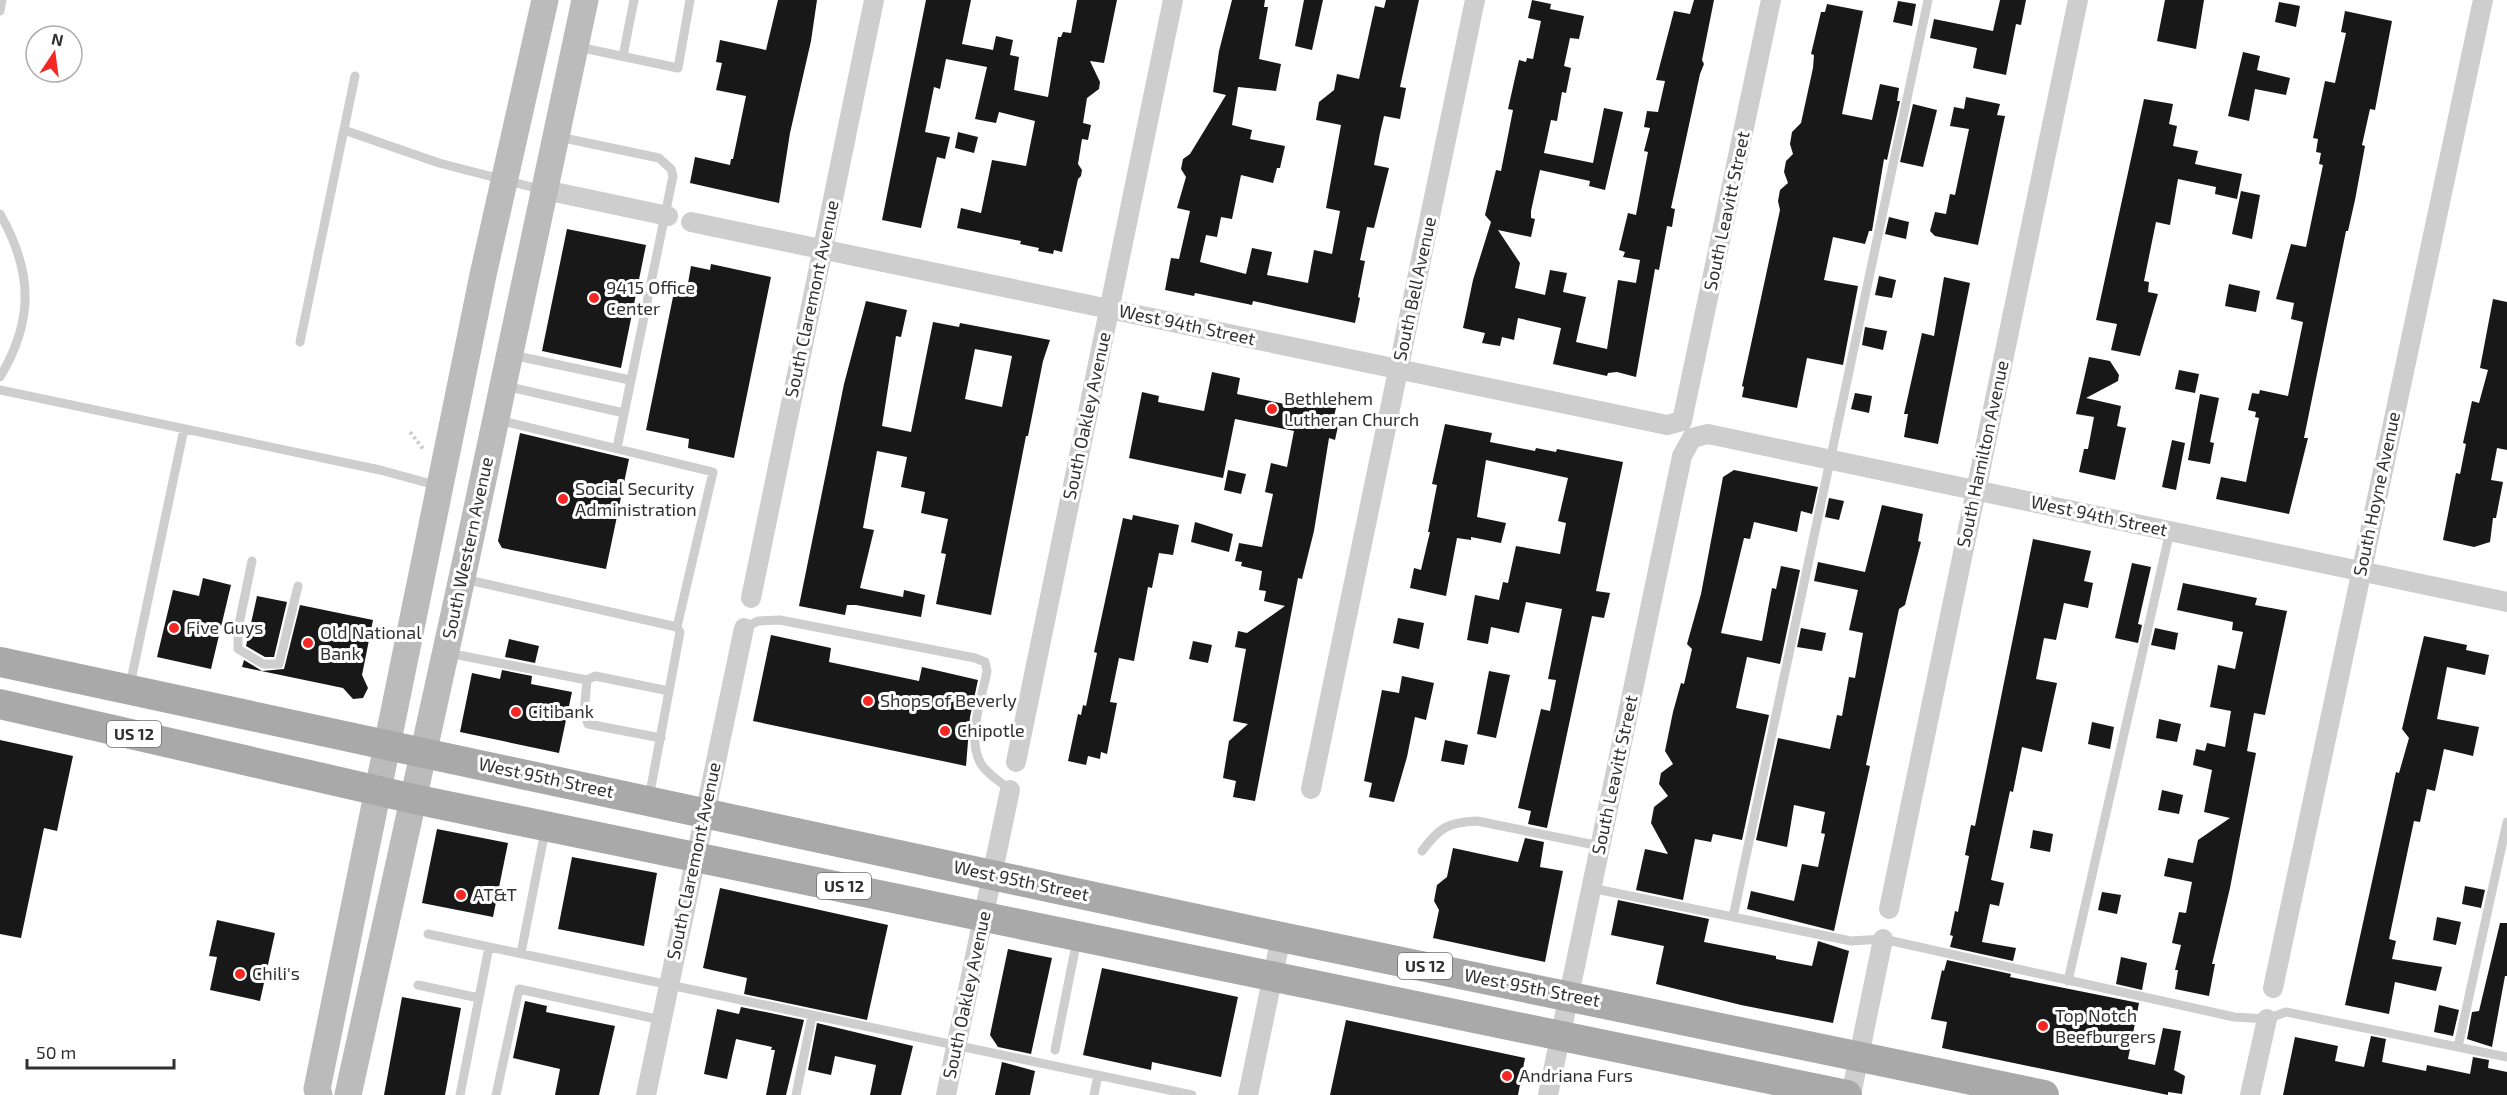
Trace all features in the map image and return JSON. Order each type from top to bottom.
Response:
[{"type":"main road","points":[[319,1095],[317,1089],[337,982],[376,791],[504,181],[545,0]]},
{"type":"main road","name":"South Western Avenue","points":[[348,1095],[462,579],[585,0]]},
{"type":"main road","name":"West 95th Street","points":[[0,662],[387,743],[1281,937],[2044,1095]]},
{"type":"main road","name":"US 12","points":[[0,704],[376,791],[696,855],[1849,1095]]},
{"type":"street","name":"South Claremont Avenue","points":[[751,598],[874,0]]},
{"type":"street","name":"South Oakley Avenue","points":[[1016,762],[1173,0]]},
{"type":"street","name":"South Bell Avenue","points":[[1311,789],[1475,0]]},
{"type":"street","name":"South Leavitt Street","points":[[1548,1095],[1682,456],[1680,428],[1771,0]]},
{"type":"street","name":"South Hamilton Avenue","points":[[1888,909],[2078,0]]},
{"type":"street","name":"South Hoyne Avenue","points":[[2274,988],[2360,572],[2483,0]]},
{"type":"street","points":[[545,190],[666,216]]},
{"type":"street","name":"West 94th Street","points":[[691,222],[2507,602]]},
{"type":"street","points":[[1680,428],[1682,456]]},
{"type":"street","name":"South Claremont Avenue","points":[[646,1095],[744,628]]},
{"type":"street","name":"South Oakley Avenue","points":[[946,1095],[1010,790]]},
{"type":"street","points":[[1248,1095],[1281,937]]},
{"type":"street","points":[[1849,1095],[1883,939]]},
{"type":"street","points":[[2250,1095],[2267,1019]]},
{"type":"lane","points":[[0,11],[2,0]]},
{"type":"lane","points":[[623,56],[634,0]]},
{"type":"lane","points":[[576,46],[678,68],[690,0]]},
{"type":"lane","points":[[1733,917],[1928,0]]},
{"type":"lane","points":[[300,342],[355,76]]},
{"type":"lane","points":[[344,130],[439,164],[545,190]]},
{"type":"lane","points":[[556,137],[659,158],[671,169],[673,176],[617,448]]},
{"type":"lane","points":[[0,213],[22,268],[27,301],[20,340],[0,377]]},
{"type":"lane","points":[[510,354],[630,380]]},
{"type":"lane","points":[[503,385],[624,413]]},
{"type":"lane","points":[[0,390],[380,471],[441,487]]},
{"type":"lane","points":[[496,419],[713,472],[677,627],[680,632],[649,801]]},
{"type":"lane","points":[[129,689],[184,429]]},
{"type":"lane","points":[[2068,981],[2170,531]]},
{"type":"lane","points":[[252,561],[238,628],[238,649],[263,664],[279,664],[298,586]]},
{"type":"lane","points":[[462,579],[677,627]]},
{"type":"lane","points":[[744,628],[758,621],[780,620],[975,658],[985,662],[987,671],[974,738],[976,752],[982,766],[1010,790]]},
{"type":"lane","points":[[446,652],[587,681],[595,676],[669,691]]},
{"type":"lane","points":[[587,681],[584,713],[588,724],[661,738]]},
{"type":"lane","points":[[1422,851],[1435,833],[1456,821],[1477,821],[1600,846]]},
{"type":"lane","points":[[2458,1047],[2507,822]]},
{"type":"lane","points":[[521,953],[546,825]]},
{"type":"lane","points":[[1591,888],[1851,941],[1883,939],[2234,1017],[2267,1019],[2286,1012],[2507,1057]]},
{"type":"lane","points":[[428,934],[1192,1095]]},
{"type":"lane","points":[[1055,1050],[1078,934]]},
{"type":"lane","points":[[460,1095],[489,946]]},
{"type":"lane","points":[[418,985],[479,998]]},
{"type":"lane","points":[[496,1095],[519,989],[661,1020]]},
{"type":"lane","points":[[795,1095],[812,1016]]},
{"type":"lane","points":[[1094,1095],[1098,1075]]},
{"type":"path","points":[[410,432],[420,444],[426,457]]},
{"type":"building","points":[[778,0],[817,0],[811,41],[790,133],[779,203],[690,183],[695,157],[730,165],[733,159],[746,96],[716,90],[722,63],[716,62],[720,40],[766,50]]},
{"type":"building","points":[[926,0],[971,0],[962,44],[993,50],[996,36],[1013,40],[1010,55],[1019,57],[1014,90],[1048,97],[1058,37],[1061,37],[1063,32],[1071,33],[1077,0],[1117,0],[1104,63],[1090,61],[1100,82],[1099,89],[1087,98],[1083,123],[1091,125],[1088,140],[1082,139],[1078,164],[1082,170],[1081,176],[1078,179],[1062,252],[1054,250],[1053,254],[1038,251],[1039,248],[1020,244],[1021,241],[957,228],[961,208],[981,213],[992,160],[1026,166],[1035,121],[999,112],[996,123],[975,119],[987,67],[946,59],[940,89],[934,87],[925,132],[950,137],[945,159],[937,157],[921,228],[882,220]]},
{"type":"building","points":[[1232,0],[1265,0],[1264,7],[1268,7],[1259,59],[1281,64],[1276,91],[1238,87],[1232,125],[1252,130],[1250,139],[1285,146],[1280,168],[1277,168],[1273,183],[1241,175],[1232,219],[1221,217],[1217,237],[1206,235],[1200,262],[1246,274],[1252,248],[1272,252],[1267,275],[1308,283],[1314,250],[1332,254],[1340,211],[1326,208],[1341,125],[1316,120],[1319,102],[1334,90],[1337,74],[1359,79],[1375,6],[1384,8],[1386,0],[1419,0],[1400,87],[1406,88],[1400,119],[1384,116],[1380,133],[1374,165],[1389,168],[1374,228],[1367,227],[1360,260],[1365,261],[1355,323],[1253,301],[1252,305],[1195,293],[1194,296],[1165,290],[1171,258],[1179,259],[1190,211],[1177,208],[1186,177],[1181,169],[1183,159],[1190,154],[1226,95],[1213,92],[1219,51]]},
{"type":"building","points":[[1304,0],[1323,0],[1312,50],[1295,46]]},
{"type":"building","points":[[1532,0],[1551,4],[1550,9],[1584,16],[1579,39],[1570,38],[1564,66],[1571,68],[1566,93],[1562,92],[1557,121],[1551,120],[1544,153],[1593,163],[1604,108],[1623,112],[1605,190],[1589,186],[1590,181],[1540,170],[1531,211],[1531,218],[1535,219],[1531,237],[1498,230],[1520,263],[1515,288],[1545,295],[1550,270],[1567,273],[1563,292],[1586,297],[1576,342],[1607,349],[1618,280],[1636,283],[1640,260],[1623,257],[1625,252],[1619,250],[1628,213],[1636,215],[1648,152],[1644,151],[1650,128],[1644,127],[1647,111],[1658,112],[1665,81],[1656,80],[1674,11],[1690,14],[1694,0],[1714,0],[1702,60],[1704,64],[1671,208],[1675,209],[1672,227],[1667,226],[1659,270],[1655,269],[1636,377],[1617,372],[1608,373],[1607,376],[1553,364],[1561,328],[1518,318],[1514,340],[1502,337],[1500,346],[1482,343],[1485,333],[1463,328],[1473,280],[1491,222],[1485,215],[1496,170],[1501,171],[1513,110],[1508,109],[1519,60],[1526,62],[1527,58],[1533,59],[1541,21],[1528,18]]},
{"type":"building","points":[[2000,0],[2026,0],[2021,25],[2016,24],[2006,75],[1973,68],[1977,48],[1930,38],[1934,19],[1993,31]]},
{"type":"building","points":[[2165,0],[2204,0],[2196,49],[2157,41]]},
{"type":"building","points":[[1898,1],[1916,4],[1912,26],[1893,22]]},
{"type":"building","points":[[2279,2],[2300,6],[2296,27],[2275,22]]},
{"type":"building","points":[[1827,4],[1863,11],[1842,114],[1872,120],[1880,84],[1899,88],[1897,101],[1900,101],[1887,160],[1884,159],[1872,231],[1869,231],[1865,244],[1833,237],[1824,280],[1858,286],[1843,365],[1807,358],[1797,408],[1742,397],[1744,387],[1742,386],[1780,210],[1778,201],[1780,190],[1788,183],[1784,172],[1786,161],[1793,154],[1790,144],[1792,132],[1801,123],[1813,68],[1814,55],[1811,54],[1821,12],[1825,12]]},
{"type":"building","points":[[2345,11],[2392,21],[2375,110],[2370,109],[2362,145],[2365,146],[2355,200],[2348,231],[2346,231],[2304,438],[2308,438],[2289,514],[2216,499],[2221,477],[2246,482],[2259,418],[2255,417],[2256,412],[2248,410],[2252,393],[2259,394],[2260,390],[2288,396],[2303,322],[2291,319],[2294,303],[2276,299],[2291,244],[2306,247],[2323,165],[2319,164],[2321,153],[2316,152],[2318,139],[2313,138],[2325,81],[2335,83],[2346,33],[2341,32]]},
{"type":"building","points":[[2243,52],[2260,56],[2257,70],[2290,78],[2286,95],[2255,89],[2249,121],[2228,116]]},
{"type":"building","points":[[1966,97],[2000,104],[1997,115],[2005,116],[1978,245],[1935,236],[1930,231],[1935,212],[1946,214],[1950,194],[1955,195],[1969,129],[1950,126],[1954,107],[1964,109]]},
{"type":"building","points":[[2144,99],[2173,104],[2169,124],[2177,126],[2173,146],[2198,151],[2195,164],[2242,174],[2237,199],[2215,194],[2216,187],[2178,179],[2170,225],[2156,222],[2144,281],[2149,282],[2148,292],[2158,294],[2140,356],[2111,350],[2117,324],[2096,320]]},
{"type":"building","points":[[1913,104],[1937,110],[1923,167],[1900,162]]},
{"type":"building","points":[[958,132],[978,137],[974,153],[955,148]]},
{"type":"building","points":[[2241,191],[2260,195],[2252,239],[2232,234]]},
{"type":"building","points":[[1889,217],[1909,222],[1906,239],[1885,234]]},
{"type":"building","name":"9415 Office Center","points":[[567,229],[646,245],[621,368],[542,351]]},
{"type":"building","points":[[711,264],[771,277],[734,458],[688,448],[689,439],[646,430],[674,292],[686,295],[691,266],[710,270]]},
{"type":"building","points":[[1879,276],[1896,280],[1892,298],[1875,295]]},
{"type":"building","points":[[1944,277],[1970,283],[1938,444],[1904,437],[1908,414],[1904,414],[1922,333],[1934,336]]},
{"type":"building","points":[[2229,284],[2260,291],[2256,312],[2225,306]]},
{"type":"building","points":[[2493,299],[2507,302],[2507,450],[2497,448],[2491,480],[2503,482],[2496,518],[2493,518],[2490,542],[2474,547],[2443,540],[2456,473],[2460,474],[2466,444],[2463,443],[2472,401],[2479,403],[2488,370],[2480,368]]},
{"type":"building","points":[[866,301],[907,310],[901,337],[896,336],[882,426],[911,432],[933,322],[959,327],[960,323],[1050,340],[1043,361],[1028,436],[1026,436],[991,615],[936,604],[946,554],[941,553],[948,519],[921,513],[925,492],[901,487],[907,457],[877,451],[863,528],[874,530],[860,588],[903,597],[904,590],[925,595],[921,617],[856,605],[847,605],[845,615],[799,606],[844,384]],"holes":[[[975,349],[1012,356],[1002,407],[965,399]]]},
{"type":"building","points":[[1865,327],[1887,331],[1883,350],[1862,345]]},
{"type":"building","points":[[2089,357],[2110,361],[2119,375],[2118,381],[2086,398],[2121,406],[2117,426],[2126,428],[2115,480],[2079,472],[2084,449],[2088,449],[2094,417],[2076,414]]},
{"type":"building","points":[[2179,370],[2199,374],[2195,393],[2175,389]]},
{"type":"building","points":[[1212,372],[1240,378],[1237,394],[1299,407],[1301,397],[1337,404],[1334,416],[1340,417],[1335,440],[1329,438],[1314,531],[1302,579],[1298,578],[1255,801],[1233,797],[1236,781],[1223,778],[1229,741],[1248,724],[1233,721],[1246,649],[1235,647],[1238,631],[1247,633],[1285,606],[1264,601],[1266,591],[1259,590],[1262,571],[1241,566],[1242,562],[1235,561],[1239,543],[1262,547],[1273,494],[1265,492],[1271,463],[1287,467],[1294,431],[1235,419],[1223,478],[1129,458],[1142,392],[1159,396],[1158,402],[1204,411]]},
{"type":"building","points":[[1855,393],[1872,396],[1869,413],[1851,409]]},
{"type":"building","points":[[2200,394],[2219,398],[2210,442],[2214,443],[2210,464],[2188,460]]},
{"type":"building","points":[[1445,424],[1492,433],[1490,442],[1535,451],[1536,448],[1556,452],[1557,449],[1623,462],[1596,591],[1610,593],[1604,618],[1592,616],[1547,828],[1528,824],[1531,811],[1518,808],[1541,709],[1550,711],[1556,680],[1548,679],[1562,609],[1526,602],[1519,633],[1491,627],[1488,644],[1467,640],[1475,595],[1499,600],[1503,582],[1508,583],[1516,546],[1560,554],[1566,523],[1558,521],[1568,478],[1486,460],[1477,517],[1506,523],[1501,543],[1471,537],[1471,540],[1457,538],[1446,596],[1410,588],[1414,568],[1421,570],[1430,532],[1428,532],[1437,485],[1432,484]]},
{"type":"building","name":"Social Security Administration","points":[[520,433],[629,459],[606,569],[502,548],[498,541]]},
{"type":"building","points":[[2172,440],[2185,443],[2176,490],[2162,487]]},
{"type":"building","points":[[1228,470],[1246,474],[1241,494],[1224,490]]},
{"type":"building","points":[[1734,470],[1818,487],[1812,514],[1801,511],[1797,532],[1754,522],[1750,539],[1744,538],[1721,633],[1762,641],[1772,588],[1776,589],[1781,566],[1800,570],[1780,664],[1747,657],[1736,708],[1769,715],[1742,840],[1713,834],[1711,842],[1695,839],[1683,900],[1636,890],[1645,849],[1668,854],[1651,823],[1654,807],[1668,796],[1659,784],[1661,773],[1673,764],[1665,751],[1673,712],[1681,683],[1684,684],[1692,649],[1687,644],[1701,594],[1723,477]]},
{"type":"building","points":[[1829,498],[1844,501],[1839,520],[1825,517]]},
{"type":"building","points":[[1882,505],[1923,514],[1918,541],[1921,542],[1905,605],[1899,609],[1866,765],[1870,766],[1834,931],[1747,909],[1751,891],[1794,901],[1802,864],[1818,867],[1825,834],[1821,833],[1825,812],[1794,805],[1787,847],[1756,840],[1778,738],[1830,749],[1837,715],[1842,716],[1849,677],[1855,678],[1863,633],[1849,630],[1858,590],[1814,581],[1818,562],[1865,572]]},
{"type":"building","points":[[1133,515],[1179,525],[1173,555],[1159,553],[1152,588],[1148,587],[1134,661],[1119,658],[1110,702],[1117,703],[1107,754],[1101,752],[1100,759],[1088,756],[1086,765],[1068,761],[1078,714],[1081,715],[1083,705],[1086,706],[1097,653],[1094,652],[1123,518],[1132,520]]},
{"type":"building","points":[[1195,522],[1233,534],[1229,552],[1191,542]]},
{"type":"building","points":[[2033,539],[2091,551],[2084,581],[2093,583],[2088,608],[2064,603],[2056,640],[2044,638],[2036,679],[2057,683],[2042,752],[2022,747],[1991,880],[2004,883],[1999,906],[1990,904],[1982,942],[2016,948],[2013,961],[1950,947],[1953,936],[1950,935],[1955,911],[1958,912],[1969,856],[1965,855],[1971,825],[1975,826]]},
{"type":"building","points":[[2132,563],[2151,567],[2138,624],[2142,625],[2138,643],[2115,638]]},
{"type":"building","points":[[203,578],[231,585],[211,669],[157,657],[173,590],[199,596]]},
{"type":"building","points":[[2183,583],[2257,598],[2255,605],[2287,611],[2265,715],[2254,713],[2247,751],[2256,753],[2230,888],[2212,964],[2215,964],[2209,996],[2175,989],[2178,970],[2175,970],[2181,945],[2172,943],[2179,912],[2186,913],[2192,882],[2164,876],[2168,858],[2193,863],[2198,840],[2230,818],[2204,812],[2212,770],[2193,765],[2196,749],[2205,751],[2207,743],[2225,747],[2231,711],[2210,707],[2218,665],[2235,669],[2243,632],[2232,630],[2233,622],[2177,610]]},
{"type":"building","points":[[257,596],[287,602],[274,657],[265,657],[246,646]]},
{"type":"building","name":"Old National Bank","points":[[300,605],[373,620],[362,675],[368,688],[363,698],[353,699],[343,688],[242,667],[244,660],[262,671],[284,669]]},
{"type":"building","points":[[1398,618],[1424,623],[1419,649],[1393,643]]},
{"type":"building","points":[[1801,628],[1826,633],[1822,651],[1797,647]]},
{"type":"building","points":[[2155,628],[2178,633],[2175,650],[2151,645]]},
{"type":"building","name":"Shops of Beverly","points":[[771,635],[831,648],[829,662],[919,681],[922,667],[978,680],[970,717],[966,766],[753,721]]},
{"type":"building","points":[[2424,636],[2467,645],[2466,650],[2489,655],[2485,675],[2447,667],[2437,719],[2479,727],[2473,756],[2444,749],[2435,791],[2427,789],[2420,822],[2414,821],[2389,939],[2396,941],[2392,959],[2442,967],[2436,991],[2395,982],[2389,1014],[2345,1005],[2396,772],[2399,773],[2409,738],[2402,729]]},
{"type":"building","points":[[509,639],[539,646],[535,663],[505,657]]},
{"type":"building","points":[[1193,641],[1212,645],[1208,663],[1189,659]]},
{"type":"building","name":"Citibank","points":[[502,670],[532,676],[531,684],[572,692],[559,753],[460,732],[472,673],[500,679]]},
{"type":"building","points":[[1489,671],[1510,675],[1496,738],[1477,734]]},
{"type":"building","points":[[1402,676],[1434,683],[1426,720],[1415,717],[1407,757],[1394,802],[1369,797],[1372,783],[1364,781],[1382,690],[1399,693]]},
{"type":"building","points":[[2159,719],[2181,724],[2177,742],[2156,738]]},
{"type":"building","points":[[2092,722],[2114,727],[2110,749],[2088,744]]},
{"type":"building","points":[[0,740],[73,756],[57,831],[44,828],[21,938],[0,934]]},
{"type":"building","points":[[1445,740],[1468,745],[1464,765],[1441,761]]},
{"type":"building","points":[[2162,790],[2183,795],[2179,814],[2158,810]]},
{"type":"building","points":[[437,829],[508,843],[493,917],[422,903]]},
{"type":"building","points":[[2033,830],[2053,834],[2050,852],[2030,848]]},
{"type":"building","points":[[1525,838],[1544,842],[1540,867],[1563,871],[1545,962],[1433,938],[1439,910],[1434,901],[1437,885],[1447,877],[1453,848],[1518,862]]},
{"type":"building","points":[[572,857],[657,873],[644,946],[558,929]]},
{"type":"building","points":[[2465,886],[2485,890],[2481,908],[2462,904]]},
{"type":"building","points":[[720,888],[888,925],[867,1020],[744,994],[747,978],[703,968]]},
{"type":"building","points":[[2102,892],[2121,895],[2117,914],[2098,910]]},
{"type":"building","points":[[1618,900],[1709,919],[1704,942],[1776,956],[1776,959],[1812,966],[1818,941],[1849,951],[1833,1023],[1741,1005],[1656,984],[1664,946],[1611,935]]},
{"type":"building","points":[[2437,917],[2461,922],[2456,945],[2433,940]]},
{"type":"building","name":"Chili's","points":[[217,920],[275,933],[260,1001],[210,990],[217,957],[209,956]]},
{"type":"building","points":[[2500,923],[2507,923],[2507,976],[2505,976],[2492,1047],[2467,1039],[2472,1012],[2479,1011]]},
{"type":"building","points":[[1008,949],[1052,958],[1031,1054],[998,1047],[990,1035]]},
{"type":"building","points":[[2121,957],[2147,963],[2142,990],[2116,984]]},
{"type":"building","points":[[1947,960],[2011,974],[2010,977],[2139,1003],[2128,1059],[2155,1065],[2163,1028],[2181,1031],[2174,1070],[2185,1076],[2182,1094],[2168,1092],[2168,1095],[1942,1048],[1947,1022],[1931,1019],[1942,970],[1944,971]]},
{"type":"building","points":[[1102,968],[1238,997],[1221,1077],[1152,1062],[1151,1070],[1083,1055]]},
{"type":"building","points":[[402,997],[461,1008],[445,1095],[384,1095]]},
{"type":"building","points":[[525,1001],[547,1006],[546,1012],[615,1026],[599,1095],[555,1095],[560,1069],[513,1058]]},
{"type":"building","points":[[2439,1005],[2459,1010],[2453,1036],[2434,1032]]},
{"type":"building","points":[[741,1007],[804,1020],[786,1095],[766,1095],[775,1050],[771,1050],[772,1047],[736,1039],[727,1079],[704,1074],[717,1009],[739,1014]]},
{"type":"building","points":[[1346,1020],[1525,1058],[1518,1095],[1330,1095]]},
{"type":"building","points":[[817,1023],[913,1046],[901,1095],[870,1095],[876,1065],[835,1056],[831,1075],[808,1070]]},
{"type":"building","points":[[2371,1036],[2386,1039],[2382,1062],[2426,1071],[2427,1065],[2470,1074],[2473,1057],[2489,1060],[2488,1068],[2507,1072],[2507,1095],[2283,1095],[2295,1037],[2338,1046],[2335,1061],[2364,1067]]},
{"type":"building","points":[[1002,1062],[1035,1071],[1030,1095],[995,1095]]},
{"type":"place","name":"9415 Office Center","points":[[594,298]]},
{"type":"place","name":"Bethlehem Lutheran Church","points":[[1272,409]]},
{"type":"place","name":"Social Security Administration","points":[[563,499]]},
{"type":"place","name":"Five Guys","points":[[174,628]]},
{"type":"place","name":"Old National Bank","points":[[308,643]]},
{"type":"place","name":"Shops of Beverly","points":[[868,701]]},
{"type":"place","name":"Citibank","points":[[516,712]]},
{"type":"place","name":"Chipotle","points":[[945,731]]},
{"type":"place","name":"AT&T","points":[[461,895]]},
{"type":"place","name":"Chili's","points":[[240,974]]},
{"type":"place","name":"Top Notch Beefburgers","points":[[2043,1026]]},
{"type":"place","name":"Andriana Furs","points":[[1507,1076]]}]
